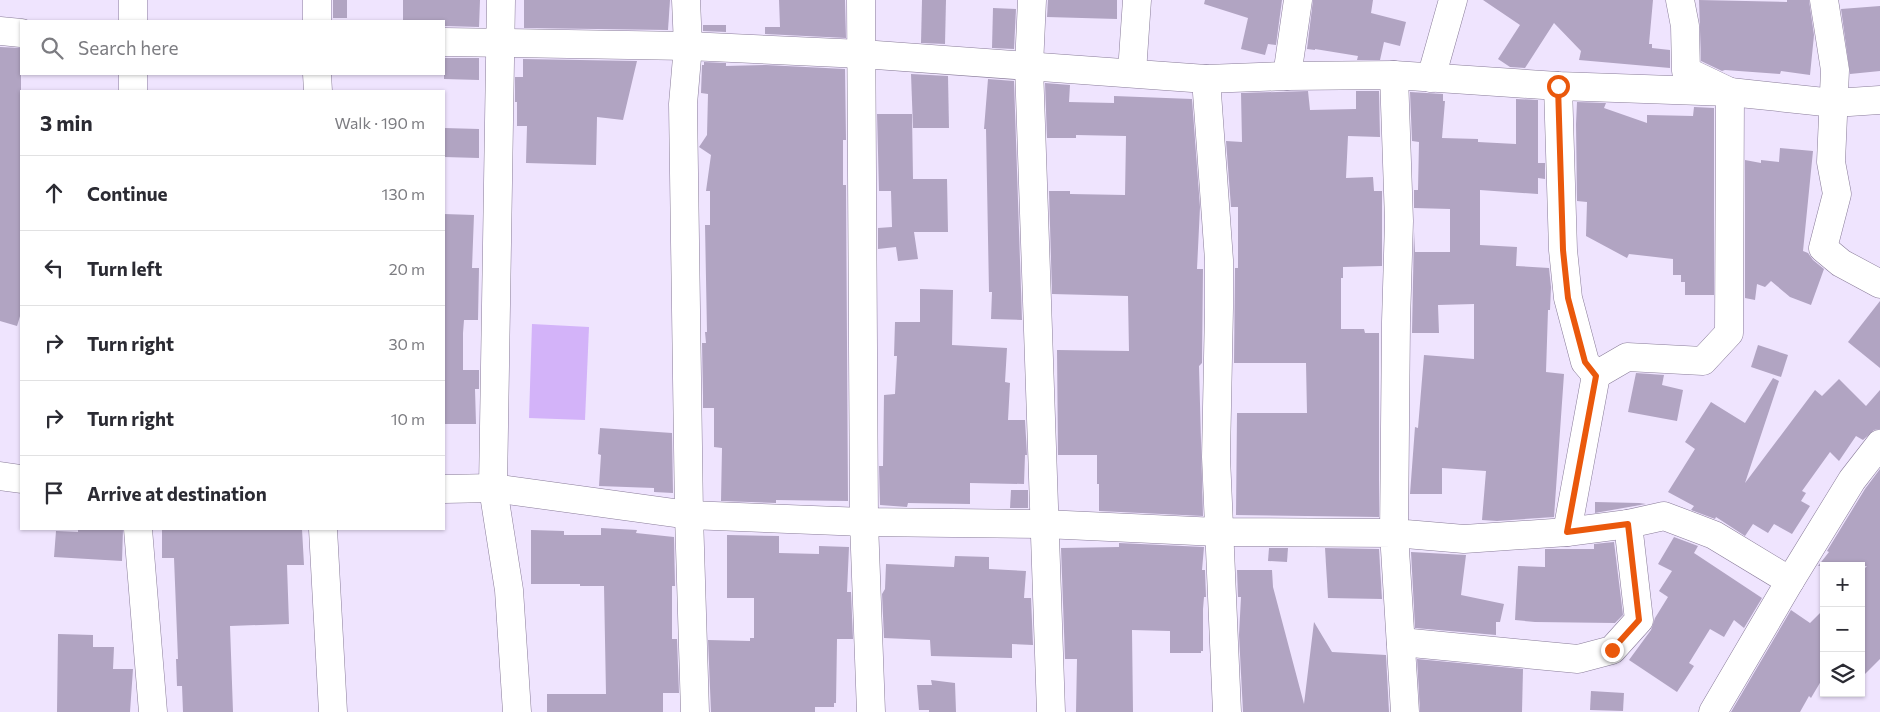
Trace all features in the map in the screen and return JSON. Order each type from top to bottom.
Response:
[{"type":"street","points":[[133,20],[134,0]]},
{"type":"street","points":[[317,0],[317,20]]},
{"type":"street","points":[[500,0],[501,42],[493,488],[508,590],[517,712]]},
{"type":"street","points":[[686,0],[688,46],[683,104],[689,515],[695,712]]},
{"type":"street","points":[[861,0],[864,522],[871,712]]},
{"type":"street","points":[[1032,0],[1029,66],[1051,712]]},
{"type":"street","points":[[1132,72],[1137,0]]},
{"type":"street","points":[[1287,76],[1298,0]]},
{"type":"street","points":[[1431,78],[1453,0]]},
{"type":"street","points":[[1680,0],[1684,26],[1686,71],[1730,92]]},
{"type":"street","points":[[1824,0],[1835,70],[1831,162],[1837,194],[1823,248],[1841,263],[1880,284]]},
{"type":"street","points":[[0,31],[20,32]]},
{"type":"street","points":[[445,42],[688,46],[862,54],[1132,72],[1206,79],[1394,75],[1558,86],[1730,92],[1834,103],[1880,100]]},
{"type":"street","points":[[133,75],[133,90]]},
{"type":"street","points":[[318,75],[318,90]]},
{"type":"street","points":[[1394,75],[1399,221],[1394,533],[1405,712]]},
{"type":"street","points":[[1206,79],[1218,260],[1219,328],[1216,457],[1227,712]]},
{"type":"street","points":[[1558,86],[1563,250],[1568,298],[1585,362],[1596,376]]},
{"type":"street","points":[[1567,532],[1596,376],[1627,357],[1703,361],[1728,333],[1730,92]]},
{"type":"street","points":[[1713,712],[1852,480],[1880,444]]},
{"type":"street","points":[[0,476],[20,479]]},
{"type":"street","points":[[445,489],[493,488],[689,515],[864,522],[1044,524],[1218,532],[1394,533],[1464,539],[1567,532],[1628,524],[1664,516],[1714,535],[1790,581]]},
{"type":"street","points":[[1401,642],[1578,659],[1612,650],[1639,620],[1628,524]]},
{"type":"street","points":[[138,530],[153,712]]},
{"type":"street","points":[[323,530],[333,712]]},
{"type":"shaded area","points":[[532,324],[589,327],[585,420],[529,418]]},
{"type":"building","points":[[333,0],[347,0],[347,18],[333,18]]},
{"type":"building","points":[[403,0],[480,0],[479,27],[445,26],[445,20],[403,20]]},
{"type":"building","points":[[524,0],[670,0],[668,30],[524,28]]},
{"type":"building","points":[[779,0],[845,0],[846,38],[765,34],[765,27],[780,27]]},
{"type":"building","points":[[922,0],[946,0],[945,44],[921,43]]},
{"type":"building","points":[[1048,0],[1117,0],[1117,19],[1047,17]]},
{"type":"building","points":[[1205,0],[1282,0],[1276,45],[1268,44],[1265,55],[1241,49],[1248,18],[1204,4]]},
{"type":"building","points":[[1313,0],[1373,0],[1371,13],[1406,22],[1400,46],[1384,42],[1380,60],[1357,60],[1358,56],[1307,49]]},
{"type":"building","points":[[1483,0],[1653,0],[1649,44],[1652,44],[1652,48],[1670,50],[1670,68],[1579,60],[1581,51],[1554,23],[1525,68],[1510,67],[1498,59],[1520,25]]},
{"type":"building","points":[[1699,0],[1787,2],[1787,0],[1809,0],[1814,35],[1810,75],[1781,71],[1780,74],[1722,71],[1701,61]]},
{"type":"building","points":[[1880,6],[1880,71],[1850,74],[1841,9]]},
{"type":"building","points":[[993,8],[1016,9],[1014,49],[992,48]]},
{"type":"building","points":[[703,25],[726,25],[726,32],[703,31]]},
{"type":"building","points":[[0,47],[20,48],[21,90],[20,316],[17,326],[0,321]]},
{"type":"building","points":[[445,58],[479,58],[479,80],[444,79]]},
{"type":"building","points":[[523,59],[637,61],[623,120],[597,117],[596,165],[526,163],[527,126],[517,126],[517,102],[515,102],[515,77],[523,77]]},
{"type":"building","points":[[704,62],[726,63],[726,66],[766,65],[845,69],[846,140],[843,140],[843,185],[846,185],[848,501],[776,500],[776,503],[721,501],[722,448],[714,447],[714,408],[703,408],[702,343],[706,343],[705,332],[707,332],[705,225],[710,225],[710,191],[706,191],[711,155],[699,147],[707,135],[708,94],[701,93],[702,65],[704,65]]},
{"type":"building","points":[[911,74],[948,76],[949,128],[913,128]]},
{"type":"building","points":[[988,79],[1014,81],[1022,320],[991,319],[992,292],[989,292],[986,129],[984,129]]},
{"type":"building","points":[[1045,83],[1070,85],[1069,102],[1114,103],[1114,96],[1192,99],[1200,207],[1197,269],[1203,269],[1202,363],[1199,366],[1203,516],[1099,511],[1097,455],[1058,455],[1057,350],[1129,351],[1128,296],[1052,294],[1049,191],[1070,191],[1070,194],[1125,195],[1126,136],[1076,135],[1076,138],[1047,138]]},
{"type":"building","points":[[1308,91],[1310,110],[1356,109],[1356,91],[1379,91],[1380,137],[1348,136],[1346,178],[1373,177],[1374,191],[1382,191],[1382,266],[1343,267],[1343,278],[1341,278],[1341,329],[1364,329],[1365,333],[1379,333],[1379,517],[1236,515],[1237,413],[1307,413],[1306,363],[1234,363],[1235,268],[1238,268],[1238,207],[1231,207],[1226,141],[1242,142],[1241,93]]},
{"type":"building","points":[[1410,92],[1443,94],[1443,101],[1445,101],[1442,138],[1478,139],[1478,142],[1516,144],[1516,99],[1538,100],[1538,163],[1545,163],[1545,179],[1538,178],[1538,194],[1480,190],[1480,245],[1517,247],[1516,266],[1549,268],[1551,287],[1550,310],[1548,310],[1546,372],[1564,374],[1554,517],[1497,521],[1482,520],[1486,471],[1442,468],[1442,494],[1410,494],[1415,427],[1418,428],[1424,355],[1474,359],[1474,304],[1438,305],[1439,333],[1412,333],[1414,231],[1415,252],[1450,252],[1450,209],[1414,208],[1414,190],[1418,190],[1419,142],[1412,141]]},
{"type":"building","points":[[1577,102],[1606,103],[1604,108],[1647,123],[1647,115],[1693,116],[1694,107],[1714,108],[1714,295],[1685,295],[1685,282],[1681,282],[1681,275],[1673,275],[1673,259],[1629,254],[1627,258],[1586,236],[1587,202],[1577,201]]},
{"type":"building","points":[[877,114],[912,114],[913,179],[947,179],[948,232],[914,232],[918,259],[898,261],[896,247],[878,249],[878,228],[892,227],[891,191],[879,191]]},
{"type":"building","points":[[445,128],[479,129],[479,158],[445,157]]},
{"type":"building","points":[[1780,148],[1813,151],[1803,251],[1808,253],[1824,269],[1811,305],[1790,297],[1771,281],[1765,287],[1757,284],[1755,300],[1745,298],[1745,160],[1761,163],[1761,160],[1779,162]]},
{"type":"building","points":[[445,214],[474,215],[472,268],[479,268],[478,320],[464,320],[463,370],[479,370],[479,389],[475,389],[476,424],[445,424]]},
{"type":"building","points":[[920,289],[953,290],[952,345],[1007,348],[1005,382],[1010,383],[1008,420],[1025,420],[1027,455],[1025,455],[1024,484],[970,483],[970,504],[908,503],[907,507],[880,505],[879,466],[883,466],[884,395],[895,394],[897,356],[894,356],[895,322],[920,322]]},
{"type":"building","points":[[1880,301],[1880,368],[1848,342]]},
{"type":"building","points":[[1758,345],[1788,355],[1781,377],[1751,367]]},
{"type":"building","points":[[1636,373],[1664,375],[1662,385],[1683,390],[1677,421],[1628,412]]},
{"type":"building","points":[[1773,378],[1779,381],[1745,483],[1815,390],[1822,396],[1839,379],[1866,406],[1880,390],[1880,429],[1874,430],[1863,440],[1856,436],[1839,461],[1830,452],[1802,491],[1806,493],[1801,501],[1810,506],[1792,534],[1774,524],[1768,533],[1753,524],[1745,536],[1716,517],[1715,519],[1691,510],[1694,506],[1668,492],[1695,449],[1685,442],[1711,402],[1745,423]]},
{"type":"building","points":[[600,428],[672,433],[673,493],[654,492],[654,488],[599,486],[601,455],[598,454]]},
{"type":"building","points":[[1880,469],[1880,659],[1865,674],[1865,568],[1867,566],[1865,566],[1865,562],[1821,562],[1829,552],[1827,551],[1865,489]]},
{"type":"building","points":[[1011,490],[1028,490],[1028,508],[1010,508]]},
{"type":"building","points":[[1595,502],[1639,503],[1646,504],[1595,513]]},
{"type":"building","points":[[601,528],[637,530],[636,533],[674,537],[675,586],[672,586],[672,639],[677,639],[679,693],[663,693],[663,712],[547,712],[547,694],[606,694],[604,586],[531,584],[531,530],[564,531],[564,535],[601,535]]},
{"type":"building","points":[[78,530],[123,530],[122,561],[54,557],[56,531],[78,532]]},
{"type":"building","points":[[162,530],[302,530],[304,565],[287,565],[289,624],[230,626],[233,712],[183,712],[182,686],[177,686],[176,659],[178,659],[174,558],[162,558]]},
{"type":"building","points":[[727,535],[779,536],[779,553],[819,554],[819,546],[849,547],[847,592],[851,592],[853,639],[837,639],[836,703],[834,703],[834,707],[815,707],[815,712],[711,712],[708,640],[750,641],[750,638],[754,638],[754,598],[727,598]]},
{"type":"building","points":[[1674,537],[1698,546],[1694,553],[1762,598],[1744,628],[1734,620],[1724,637],[1710,629],[1689,663],[1694,666],[1677,692],[1629,660],[1651,630],[1655,618],[1668,597],[1659,591],[1672,571],[1658,564]]},
{"type":"building","points":[[1614,542],[1623,615],[1615,623],[1515,620],[1518,566],[1545,567],[1545,549],[1594,549],[1594,544]]},
{"type":"building","points":[[1119,543],[1204,547],[1202,570],[1205,570],[1206,597],[1204,597],[1203,609],[1203,651],[1201,653],[1170,653],[1170,631],[1132,630],[1133,712],[1076,712],[1077,659],[1065,659],[1061,548],[1119,547]]},
{"type":"building","points":[[1269,548],[1288,548],[1287,562],[1268,561]]},
{"type":"building","points":[[1325,548],[1379,549],[1382,599],[1328,598]]},
{"type":"building","points":[[1411,552],[1466,555],[1461,595],[1504,604],[1500,622],[1496,622],[1496,635],[1415,628]]},
{"type":"building","points":[[955,556],[989,557],[989,569],[1026,571],[1024,598],[1031,598],[1033,645],[1012,644],[1012,658],[931,656],[930,640],[884,638],[882,594],[885,589],[886,564],[954,567]]},
{"type":"building","points":[[1237,570],[1272,570],[1273,587],[1304,704],[1314,622],[1332,652],[1386,655],[1389,712],[1243,712],[1239,635],[1241,597],[1238,597]]},
{"type":"building","points":[[1791,610],[1810,623],[1820,613],[1820,683],[1811,698],[1809,696],[1800,712],[1731,712]]},
{"type":"building","points":[[58,634],[93,635],[93,647],[114,647],[113,669],[133,669],[130,712],[57,712]]},
{"type":"building","points":[[1417,659],[1523,669],[1522,712],[1420,712]]},
{"type":"building","points":[[931,680],[955,683],[956,712],[919,710],[917,685],[932,685]]},
{"type":"building","points":[[1591,691],[1624,693],[1623,711],[1590,710]]},
{"type":"route","points":[[1558,86],[1563,250],[1568,298],[1585,362],[1596,376],[1567,532],[1628,524],[1639,620],[1612,650]]}]
